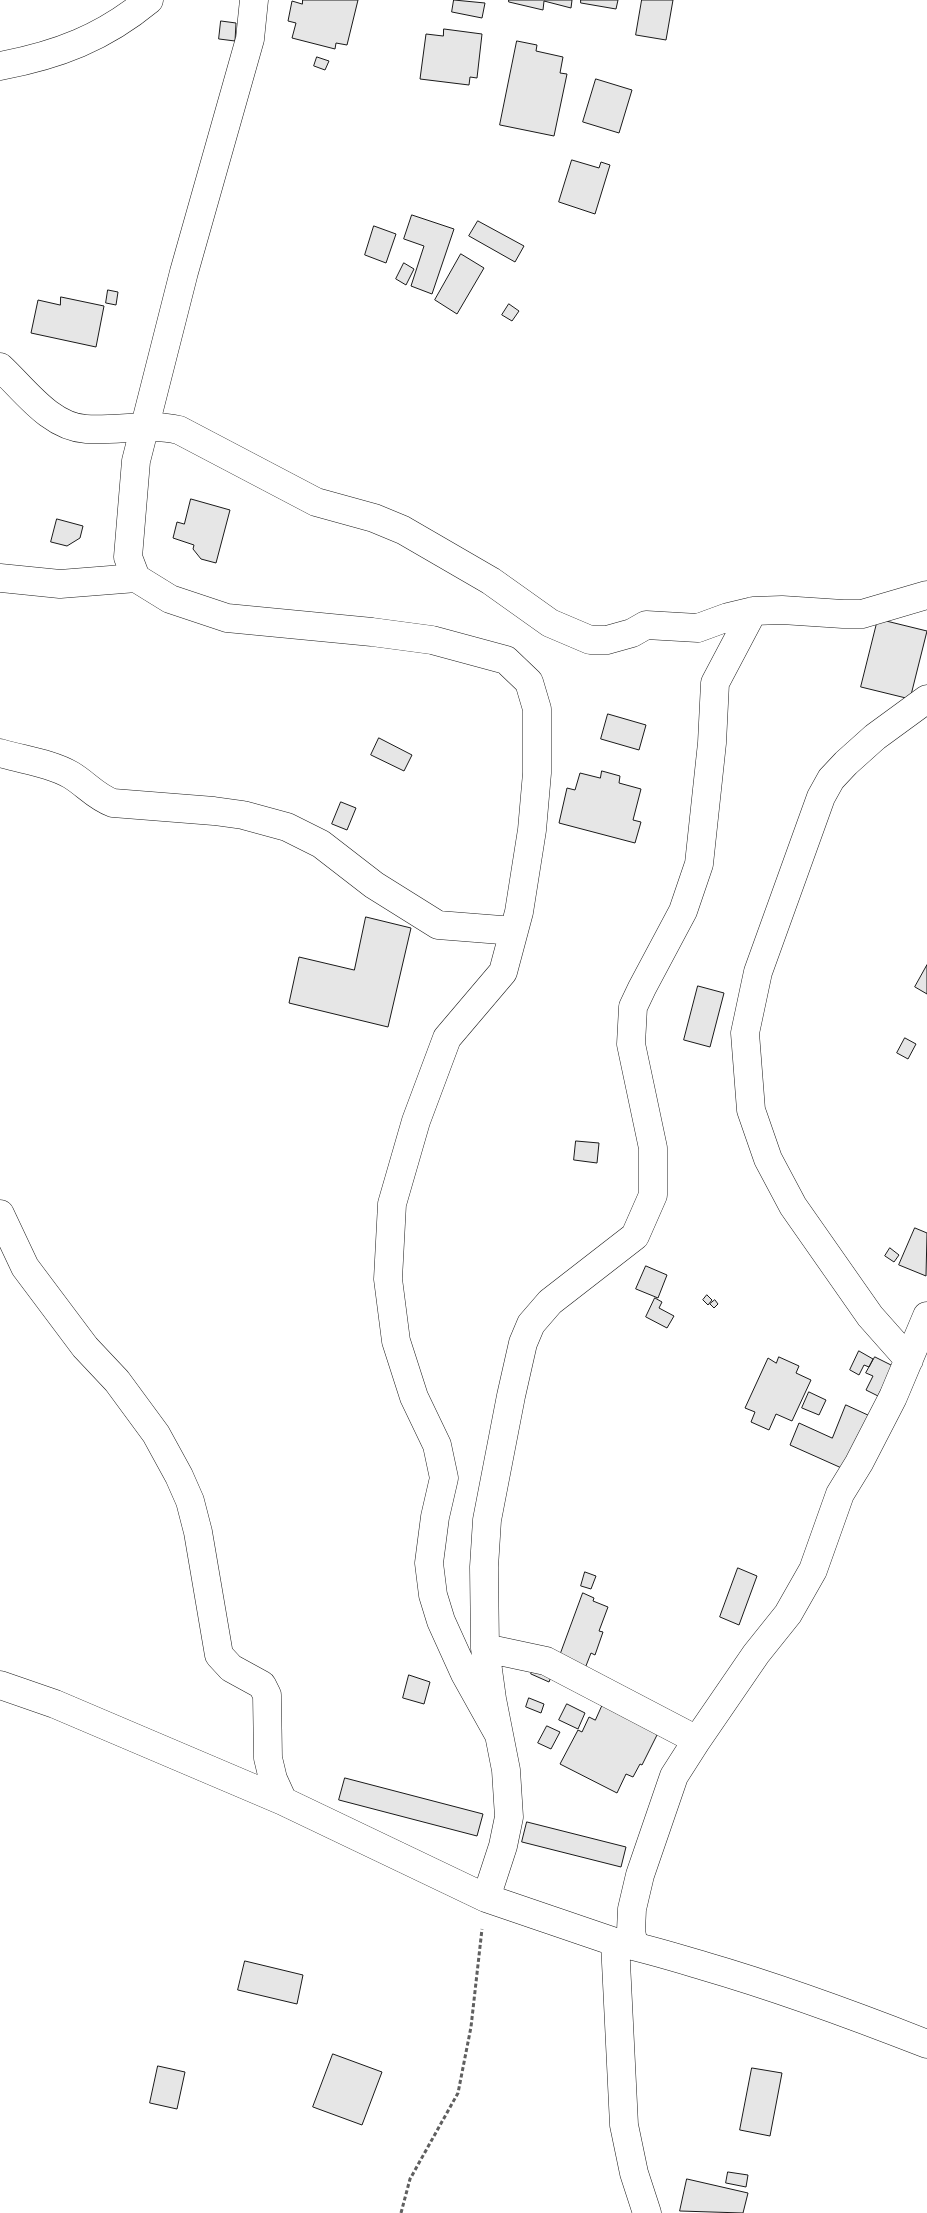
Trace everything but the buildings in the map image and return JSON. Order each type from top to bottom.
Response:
[{"type":"street","points":[[0,62],[0,66],[69,49],[104,32],[132,14],[149,0]]},
{"type":"street","points":[[136,578],[128,557],[136,461],[181,281],[250,39],[254,0]]},
{"type":"street","points":[[0,367],[37,404],[71,425],[85,429],[162,426],[179,430],[316,502],[374,518],[403,530],[491,581],[550,623],[590,640],[608,640],[632,633],[646,626],[698,628],[728,617],[753,611],[782,610],[862,614],[927,595]]},
{"type":"street","points":[[0,578],[60,584],[136,578],[170,599],[226,618],[372,632],[432,640],[506,660],[529,682],[536,709],[537,773],[532,830],[514,931],[502,972],[447,1038],[416,1121],[392,1204],[388,1279],[396,1341],[414,1397],[437,1446],[444,1478],[435,1517],[429,1563],[433,1595],[441,1621],[465,1674],[499,1735]]},
{"type":"street","points":[[486,1898],[504,1846],[509,1817],[506,1770],[485,1648],[484,1567],[487,1520],[523,1343],[531,1324],[550,1302],[635,1236],[654,1195],[654,1148],[631,1044],[633,1007],[683,911],[699,864],[712,743],[715,683],[753,611]]},
{"type":"street","points":[[909,1360],[870,1316],[830,1262],[793,1206],[768,1159],[751,1110],[745,1034],[758,972],[821,797],[830,779],[875,738],[927,699]]},
{"type":"street","points":[[0,752],[54,767],[72,775],[101,798],[113,803],[243,815],[287,827],[321,844],[374,885],[438,925],[514,931]]},
{"type":"street","points":[[0,1214],[25,1267],[85,1347],[117,1381],[156,1434],[179,1476],[190,1501],[198,1532],[219,1655],[231,1668],[262,1685],[267,1695],[268,1758],[273,1779],[283,1801]]},
{"type":"street","points":[[647,2213],[634,2173],[624,2125],[624,1944],[631,1931],[632,1909],[640,1875],[674,1776],[756,1654],[788,1614],[813,1570],[840,1494],[859,1463],[909,1360],[927,1316]]},
{"type":"street","points":[[485,1648],[546,1661],[697,1740]]},
{"type":"street","points":[[0,1685],[55,1704],[283,1801],[486,1898],[624,1944],[830,2006],[927,2044]]},
{"type":"path","points":[[401,2213],[410,2179],[458,2093],[471,2027],[486,1898]]}]
